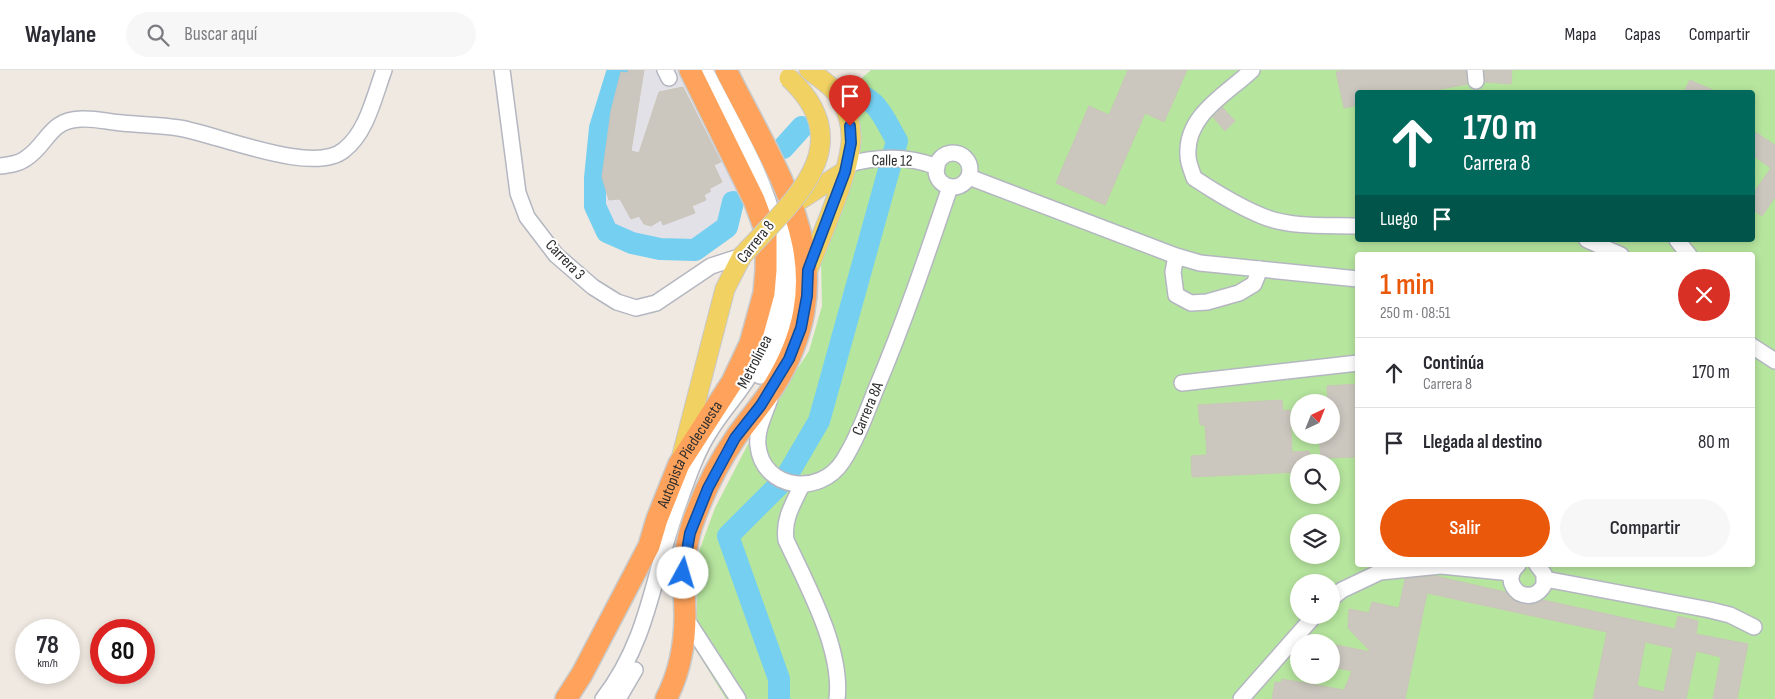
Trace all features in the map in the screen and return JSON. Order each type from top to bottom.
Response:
[{"type":"highway","points":[[690,70],[751,154],[768,190]]},
{"type":"highway","points":[[726,70],[751,154],[768,190]]},
{"type":"highway","name":"Autopista Piedecuesta","points":[[566,699],[582,674],[649,546],[657,518],[679,464],[732,382],[750,344],[764,293],[768,190],[792,205],[802,233],[808,270],[807,296],[801,328],[789,359],[775,384],[735,438],[696,514],[685,555],[685,617],[678,667],[666,699]]},
{"type":"main road","points":[[808,270],[846,165],[851,134],[846,110],[838,95],[826,82],[811,71]]},
{"type":"main road","name":"Carrera 8","points":[[679,464],[725,289],[742,256],[802,188],[819,155],[820,142],[817,117],[802,90],[784,74]]},
{"type":"main road","points":[[792,205],[846,165]]},
{"type":"street","points":[[0,166],[16,164],[27,159],[51,131],[64,120],[83,118],[179,128],[290,157],[327,158],[343,152],[355,139],[364,125],[384,70]]},
{"type":"street","name":"Carrera 3","points":[[502,70],[518,193],[527,216],[556,255],[593,287],[618,302],[636,308],[656,303],[711,266],[742,256]]},
{"type":"street","points":[[705,70],[751,154]]},
{"type":"street","points":[[714,70],[751,154]]},
{"type":"street","points":[[1252,70],[1236,85],[1219,96],[1196,122],[1188,156],[1194,178],[1214,192],[1263,216],[1307,225],[1355,226]]},
{"type":"street","points":[[947,154],[963,156],[970,166],[969,177],[962,185],[950,187],[938,177],[937,167],[942,157],[947,154]]},
{"type":"street","name":"Calle 12","points":[[846,165],[880,158],[906,158],[937,167]]},
{"type":"street","points":[[969,177],[1176,256],[1200,263],[1355,278]]},
{"type":"street","name":"Carrera 8A","points":[[796,484],[822,482],[835,473],[857,436],[888,362],[950,187]]},
{"type":"street","name":"Metrolínea","points":[[603,699],[619,679],[633,654],[642,630],[678,504],[698,456],[710,431],[736,398],[754,367],[768,339],[776,315],[782,270],[780,243],[768,190]]},
{"type":"street","name":"Metrolínea","points":[[618,699],[639,662],[683,512],[697,474],[716,436],[758,379],[774,353],[783,329],[791,294],[792,252],[787,225],[768,190]]},
{"type":"street","points":[[1592,242],[1614,252]]},
{"type":"street","points":[[1679,242],[1687,252]]},
{"type":"street","points":[[1176,256],[1173,272],[1176,295],[1191,303],[1208,302],[1239,293],[1254,284],[1260,269]]},
{"type":"street","points":[[1755,348],[1775,361]]},
{"type":"street","points":[[1182,383],[1355,363]]},
{"type":"street","points":[[775,384],[758,431],[761,457],[771,473],[796,484],[784,528],[786,540],[808,587],[836,658],[837,699]]},
{"type":"street","points":[[657,518],[661,523],[662,558]]},
{"type":"street","points":[[1340,592],[1380,572],[1431,567]]},
{"type":"street","points":[[1466,567],[1515,569],[1511,579],[1515,590],[1525,596],[1536,594],[1544,585],[1541,569],[1730,615],[1754,627]]},
{"type":"street","points":[[685,617],[738,699]]},
{"type":"street","points":[[1241,699],[1307,624]]},
{"type":"shaded area","points":[[618,70],[682,70],[742,193],[733,202],[727,227],[695,250],[660,249],[632,243],[607,232],[595,206],[595,178],[600,128]]},
{"type":"green space","points":[[871,70],[1775,70],[1775,699],[726,699],[696,650],[698,554],[715,508],[747,446],[809,351],[822,306],[821,261],[861,144],[861,127],[854,106],[841,85],[862,78]]},
{"type":"building","points":[[628,70],[644,70],[631,151],[639,153],[659,92],[683,87],[721,162],[714,165],[722,182],[709,189],[711,191],[704,195],[706,200],[692,206],[695,213],[663,225],[661,220],[651,226],[644,224],[639,216],[631,219],[620,199],[609,200],[602,177],[611,111],[621,72],[628,73]]},
{"type":"building","points":[[1128,70],[1187,70],[1164,122],[1145,113],[1105,205],[1056,183],[1089,106],[1109,115]]},
{"type":"building","points":[[1344,70],[1466,70],[1467,84],[1436,90],[1355,90],[1355,106],[1344,108],[1336,72]]},
{"type":"building","points":[[1484,70],[1512,70],[1511,84],[1485,82]]},
{"type":"building","points":[[1690,80],[1712,90],[1685,90]]},
{"type":"building","points":[[1222,107],[1235,121],[1225,131],[1213,117]]},
{"type":"building","points":[[1755,132],[1775,145],[1775,197],[1762,216],[1755,211],[1755,191],[1771,168],[1755,157]]},
{"type":"building","points":[[1355,384],[1355,457],[1340,457],[1340,454],[1321,454],[1320,444],[1340,444],[1340,394],[1328,394],[1327,386]]},
{"type":"building","points":[[1282,400],[1283,411],[1290,410],[1290,444],[1292,444],[1292,452],[1309,451],[1309,454],[1290,454],[1290,472],[1192,477],[1191,456],[1207,455],[1205,425],[1200,425],[1198,405]]},
{"type":"building","points":[[1435,576],[1505,592],[1513,600],[1525,604],[1535,604],[1543,600],[1675,629],[1678,616],[1698,621],[1696,634],[1748,644],[1737,699],[1713,699],[1721,657],[1696,651],[1686,699],[1593,699],[1607,632],[1427,593],[1405,699],[1272,699],[1275,682],[1281,683],[1282,679],[1290,680],[1290,684],[1310,684],[1344,690],[1352,671],[1340,669],[1340,646],[1371,652],[1348,628],[1349,609],[1369,613],[1372,602],[1399,608],[1405,579]],"holes":[[[1645,642],[1673,648],[1664,692],[1637,686]]]},
{"type":"waterway","points":[[618,70],[600,128],[595,178],[595,206],[607,232],[632,243],[660,249],[695,250],[727,227],[733,202]]},
{"type":"waterway","points":[[779,699],[779,679],[728,536],[785,479],[819,421],[897,141],[882,114],[871,101],[844,90]]},
{"type":"waterway","points":[[783,148],[802,127]]},
{"type":"route","points":[[683,573],[686,545],[696,514],[708,488],[735,438],[775,384],[789,359],[801,328],[807,296],[808,270],[845,172],[851,143],[850,126]]}]
